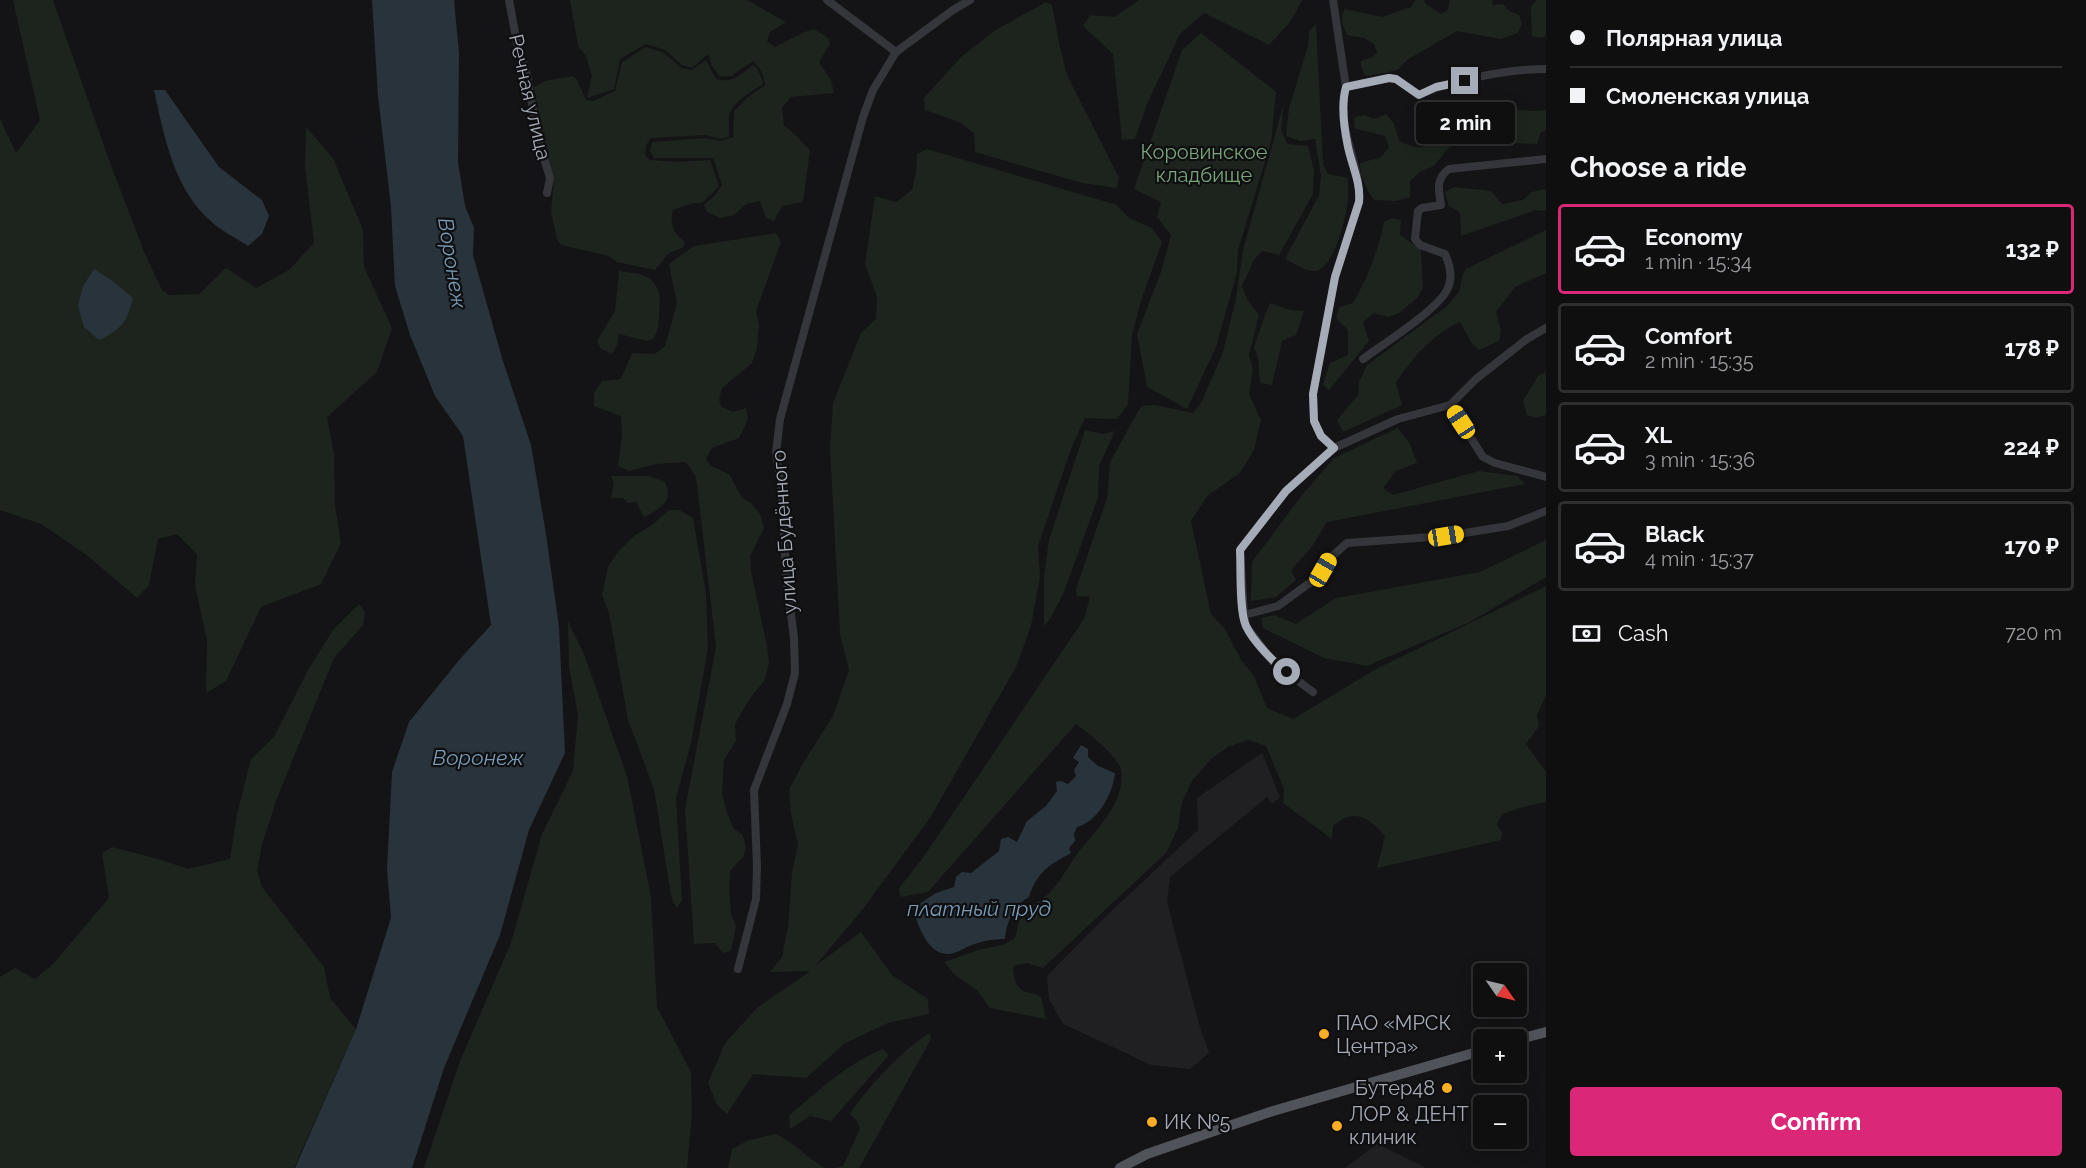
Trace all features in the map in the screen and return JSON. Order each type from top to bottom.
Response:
[{"type":"main road","points":[[1527,1037],[1546,1032]]},
{"type":"main road","points":[[1120,1168],[1147,1154],[1273,1111],[1473,1053]]},
{"type":"street","name":"Речная улица","points":[[509,0],[517,43],[527,75],[538,138],[550,178],[547,193]]},
{"type":"street","points":[[827,0],[896,52]]},
{"type":"street","name":"улица Будённого","points":[[738,969],[756,899],[754,790],[787,704],[795,673],[783,509],[776,453],[783,408],[863,117],[873,90],[896,52],[970,0]]},
{"type":"street","points":[[1334,0],[1346,87],[1342,99],[1348,146],[1360,190],[1359,202],[1335,277],[1313,394],[1314,421],[1321,436],[1334,448]]},
{"type":"street","points":[[1346,87],[1389,78],[1396,79],[1419,95],[1436,87],[1513,71],[1546,69]]},
{"type":"street","points":[[1363,359],[1424,314],[1446,292],[1450,280],[1449,263],[1445,254],[1420,244],[1415,238],[1418,211],[1422,208],[1441,205],[1438,185],[1444,173],[1449,169],[1546,159]]},
{"type":"street","points":[[1313,692],[1274,663],[1246,626],[1240,550],[1286,491],[1334,448],[1398,420],[1450,405],[1476,379],[1527,339],[1546,328]]},
{"type":"street","points":[[1450,405],[1483,457],[1546,477]]},
{"type":"street","points":[[1244,615],[1278,606],[1317,580],[1329,559],[1347,543],[1446,536],[1508,526],[1546,511]]},
{"type":"shaded area","points":[[1262,753],[1280,797],[1272,804],[1267,797],[1170,877],[1167,902],[1199,1024],[1209,1053],[1190,1069],[1151,1065],[1063,1024],[1049,999],[1047,976],[1103,919],[1198,830],[1197,798]]},
{"type":"shaded area","points":[[1377,1144],[1423,1166],[1425,1168],[1345,1168]]},
{"type":"green space","points":[[13,0],[53,0],[109,160],[145,254],[162,290],[169,295],[199,294],[226,268],[256,288],[289,270],[314,243],[305,166],[306,127],[333,158],[363,230],[364,267],[392,328],[377,372],[327,417],[334,454],[335,506],[341,543],[321,584],[261,607],[226,681],[206,693],[207,641],[195,585],[197,554],[177,534],[158,539],[149,585],[137,598],[88,556],[41,524],[0,510],[0,119],[16,153],[40,120]]},
{"type":"green space","points":[[570,0],[747,0],[786,22],[770,32],[767,41],[775,47],[814,29],[828,38],[830,44],[819,62],[831,80],[834,93],[791,97],[782,108],[784,126],[810,150],[803,202],[782,206],[774,221],[766,218],[760,201],[746,204],[734,215],[721,218],[707,212],[704,205],[722,185],[713,158],[654,158],[650,152],[652,142],[705,138],[720,141],[733,137],[734,111],[765,85],[762,72],[753,61],[731,76],[720,77],[712,66],[708,54],[692,68],[682,65],[665,50],[646,44],[620,59],[614,89],[587,98],[592,76],[586,56],[578,46]]},
{"type":"green space","points":[[1139,0],[1302,0],[1291,21],[1269,45],[1204,13],[1180,34],[1147,104],[1135,139],[1122,140],[1113,54],[1083,26],[1090,15],[1114,17]]},
{"type":"green space","points":[[1415,0],[1423,0],[1441,14],[1447,11],[1450,0],[1493,0],[1492,5],[1503,4],[1509,11],[1519,15],[1522,23],[1518,33],[1501,39],[1457,31],[1407,60],[1398,70],[1368,76],[1364,74],[1361,61],[1377,53],[1374,44],[1364,38],[1347,35],[1342,19],[1345,9],[1382,17],[1411,7]]},
{"type":"green space","points":[[1537,0],[1546,0],[1546,36],[1541,38],[1532,36],[1531,7]]},
{"type":"green space","points":[[1046,2],[1052,5],[1067,75],[1119,178],[1117,188],[1082,183],[975,152],[974,133],[959,122],[925,110],[924,98],[961,57],[994,31]]},
{"type":"green space","points":[[1316,24],[1323,164],[1328,174],[1348,178],[1348,203],[1333,254],[1321,268],[1311,271],[1285,259],[1319,195],[1321,176],[1315,139],[1300,141],[1286,136],[1289,108],[1308,46],[1309,31]]},
{"type":"green space","name":"Коровинское кладбище","points":[[1201,33],[1276,92],[1271,142],[1238,250],[1237,272],[1216,347],[1187,409],[1147,387],[1137,334],[1161,272],[1171,235],[1157,217],[1161,202],[1134,189],[1182,50]]},
{"type":"green space","points":[[646,47],[664,53],[681,68],[692,70],[706,60],[716,79],[732,79],[753,65],[757,68],[763,82],[733,107],[729,117],[729,137],[720,139],[706,135],[651,138],[646,145],[645,155],[650,160],[677,162],[710,160],[719,186],[702,203],[693,203],[673,210],[673,228],[685,242],[682,248],[669,253],[655,270],[617,262],[609,256],[561,245],[557,239],[551,212],[554,178],[543,139],[534,87],[545,81],[573,76],[586,100],[593,101],[615,91],[622,62]]},
{"type":"green space","points":[[1284,103],[1281,129],[1287,144],[1308,146],[1314,170],[1313,194],[1279,255],[1262,251],[1254,260],[1242,286],[1247,299],[1259,315],[1249,355],[1253,369],[1249,394],[1261,420],[1254,450],[1240,473],[1207,496],[1191,521],[1211,614],[1225,629],[1241,660],[1254,676],[1267,708],[1293,719],[1376,669],[1546,586],[1546,695],[1537,715],[1539,726],[1526,744],[1546,772],[1546,802],[1502,814],[1497,824],[1502,833],[1501,840],[1377,868],[1385,836],[1373,824],[1361,817],[1348,817],[1333,826],[1332,839],[1283,803],[1284,789],[1266,746],[1248,740],[1228,747],[1211,759],[1192,781],[1182,802],[1178,828],[1166,853],[1043,968],[1027,963],[1013,966],[1014,978],[1019,988],[1041,997],[1046,1019],[990,1008],[976,989],[956,976],[944,962],[981,949],[1003,945],[1015,938],[1022,915],[1056,886],[1114,805],[1121,782],[1119,764],[1102,745],[1076,724],[928,892],[900,897],[899,888],[922,859],[1084,619],[1090,597],[1077,596],[1076,589],[1107,498],[1110,462],[1141,406],[1154,405],[1193,413],[1202,401],[1223,352],[1236,298],[1243,250]]},
{"type":"green space","points":[[1482,109],[1546,110],[1546,131],[1541,132],[1537,144],[1485,142],[1450,146],[1434,166],[1420,172],[1410,181],[1410,197],[1396,201],[1374,200],[1364,182],[1360,163],[1381,157],[1389,147],[1385,136],[1354,128],[1355,117],[1364,115],[1374,119],[1386,114],[1394,124],[1399,141],[1423,147],[1443,133],[1466,135],[1471,119]]},
{"type":"green space","points":[[927,149],[1117,205],[1129,218],[1152,228],[1162,242],[1141,301],[1132,335],[1128,404],[1117,419],[1085,418],[1071,449],[1038,546],[1040,577],[1031,626],[1016,667],[930,818],[862,910],[815,966],[861,932],[892,975],[928,999],[929,1014],[888,1023],[844,1044],[806,1078],[753,1074],[727,1114],[717,1105],[708,1083],[725,1043],[757,1008],[810,971],[770,972],[782,957],[788,927],[792,872],[798,845],[791,814],[789,790],[833,716],[849,670],[840,634],[830,449],[833,403],[861,333],[876,319],[877,297],[865,264],[875,196],[896,202],[912,190],[917,154]]},
{"type":"green space","points":[[1454,187],[1491,191],[1502,204],[1523,200],[1532,192],[1546,189],[1546,211],[1536,210],[1461,236],[1460,212],[1449,206],[1445,192]]},
{"type":"green space","points":[[1392,218],[1401,220],[1400,235],[1421,249],[1423,288],[1417,298],[1399,313],[1388,317],[1374,313],[1363,322],[1369,341],[1329,390],[1323,385],[1330,363],[1348,355],[1348,330],[1336,318],[1339,307],[1353,303],[1372,264],[1384,222]]},
{"type":"green space","points":[[1546,230],[1546,273],[1515,287],[1496,312],[1501,330],[1499,341],[1479,350],[1471,342],[1460,322],[1450,327],[1424,348],[1396,383],[1402,405],[1343,432],[1337,420],[1358,395],[1359,382],[1367,365],[1447,306],[1459,292],[1466,269]]},
{"type":"green space","points":[[776,233],[781,242],[756,311],[759,326],[757,348],[752,363],[722,388],[719,400],[722,407],[733,412],[746,408],[748,419],[739,438],[712,448],[706,459],[711,466],[729,474],[742,498],[751,503],[760,514],[764,528],[750,556],[769,664],[764,681],[750,698],[735,724],[736,741],[724,760],[722,794],[728,816],[734,829],[743,835],[746,849],[743,857],[730,871],[731,914],[736,926],[731,951],[723,953],[715,943],[694,944],[685,809],[716,647],[696,477],[686,462],[656,464],[629,471],[618,466],[622,436],[621,416],[594,406],[594,393],[602,381],[621,379],[632,353],[655,354],[665,346],[677,303],[669,264],[694,246]]},
{"type":"green space","points":[[619,271],[640,274],[651,279],[658,289],[660,301],[658,329],[654,338],[647,341],[619,334],[612,354],[601,349],[597,341],[615,311]]},
{"type":"green space","points":[[1270,303],[1290,310],[1304,311],[1296,335],[1282,341],[1272,385],[1261,383],[1258,358],[1254,348]]},
{"type":"green space","points":[[1546,372],[1546,415],[1536,418],[1527,415],[1523,401],[1538,376]]},
{"type":"green space","points":[[1398,428],[1410,444],[1417,463],[1396,471],[1383,488],[1393,495],[1479,471],[1517,476],[1525,484],[1327,522],[1311,548],[1291,570],[1296,580],[1276,597],[1251,601],[1252,562],[1302,495],[1334,458]]},
{"type":"green space","points":[[1085,430],[1103,434],[1115,431],[1099,466],[1098,498],[1064,592],[1044,626],[1044,576],[1049,540]]},
{"type":"green space","points":[[611,476],[648,476],[664,481],[668,494],[667,499],[656,511],[644,517],[636,502],[627,503],[623,498],[611,498],[614,483]]},
{"type":"green space","points":[[669,510],[679,510],[693,518],[706,593],[708,648],[691,743],[676,798],[682,901],[676,908],[671,896],[654,789],[628,720],[609,613],[602,595],[608,567],[617,553],[634,536],[652,525]]},
{"type":"green space","points":[[1546,540],[1546,577],[1470,622],[1367,666],[1324,658],[1263,628],[1261,618],[1274,615],[1296,624],[1336,598],[1480,572]]},
{"type":"green space","points":[[359,604],[365,612],[363,625],[334,658],[276,801],[262,845],[257,871],[262,887],[324,967],[330,998],[356,1029],[294,1168],[0,1168],[0,977],[15,968],[35,979],[53,964],[109,898],[102,853],[112,847],[188,869],[230,859],[237,814],[251,759],[274,737],[308,670],[333,630]]},
{"type":"green space","points":[[568,621],[584,654],[627,776],[651,897],[657,1007],[691,1072],[692,1114],[687,1168],[424,1168],[460,1061],[511,943],[542,834],[573,771],[578,715],[569,667]]},
{"type":"green space","points":[[930,1033],[931,1039],[859,1168],[834,1168],[843,1166],[860,1129],[857,1121],[850,1114],[856,1105],[899,1057]]},
{"type":"green space","points":[[883,1049],[889,1055],[831,1121],[810,1116],[790,1129],[789,1116],[811,1097],[857,1062]]},
{"type":"green space","points":[[776,1134],[825,1168],[728,1168],[732,1149],[749,1140]]},
{"type":"water","name":"Воронеж","points":[[372,0],[454,0],[459,53],[458,162],[465,206],[474,228],[473,255],[502,358],[531,445],[559,627],[565,753],[529,830],[500,935],[444,1068],[412,1168],[295,1168],[356,1029],[391,918],[387,869],[392,772],[409,722],[491,625],[463,436],[435,396],[410,335],[395,286],[391,207],[378,96]]},
{"type":"water","points":[[154,90],[165,90],[219,167],[262,200],[269,216],[262,234],[248,246],[213,223],[189,195],[180,179],[167,144]]},
{"type":"water","points":[[94,269],[133,298],[122,324],[99,340],[84,327],[78,306],[83,286]]},
{"type":"water","name":"платный пруд","points":[[1081,745],[1088,749],[1088,757],[1098,766],[1115,773],[1108,798],[1103,806],[1092,819],[1077,827],[1074,834],[1075,841],[1069,848],[1071,853],[1040,875],[1029,897],[1012,915],[1005,939],[980,942],[954,953],[945,954],[931,947],[918,924],[913,908],[936,893],[954,887],[956,877],[962,872],[971,873],[999,851],[1001,839],[1008,837],[1017,842],[1027,821],[1046,806],[1057,791],[1056,782],[1061,781],[1068,784],[1076,776],[1074,770],[1079,762],[1073,758]]},
{"type":"place","name":"ПАО «МРСК Центра»","points":[[1324,1034]]},
{"type":"place","name":"Бутер48","points":[[1447,1088]]},
{"type":"place","name":"ИК №5","points":[[1152,1122]]},
{"type":"place","name":"ЛОР & ДЕНТ клиник","points":[[1337,1126]]},
{"type":"route","points":[[1287,672],[1274,663],[1246,626],[1240,550],[1286,491],[1334,448],[1321,436],[1314,421],[1313,394],[1335,277],[1359,202],[1360,190],[1348,146],[1342,99],[1346,87],[1389,78],[1396,79],[1419,95],[1436,87],[1465,81]]}]
